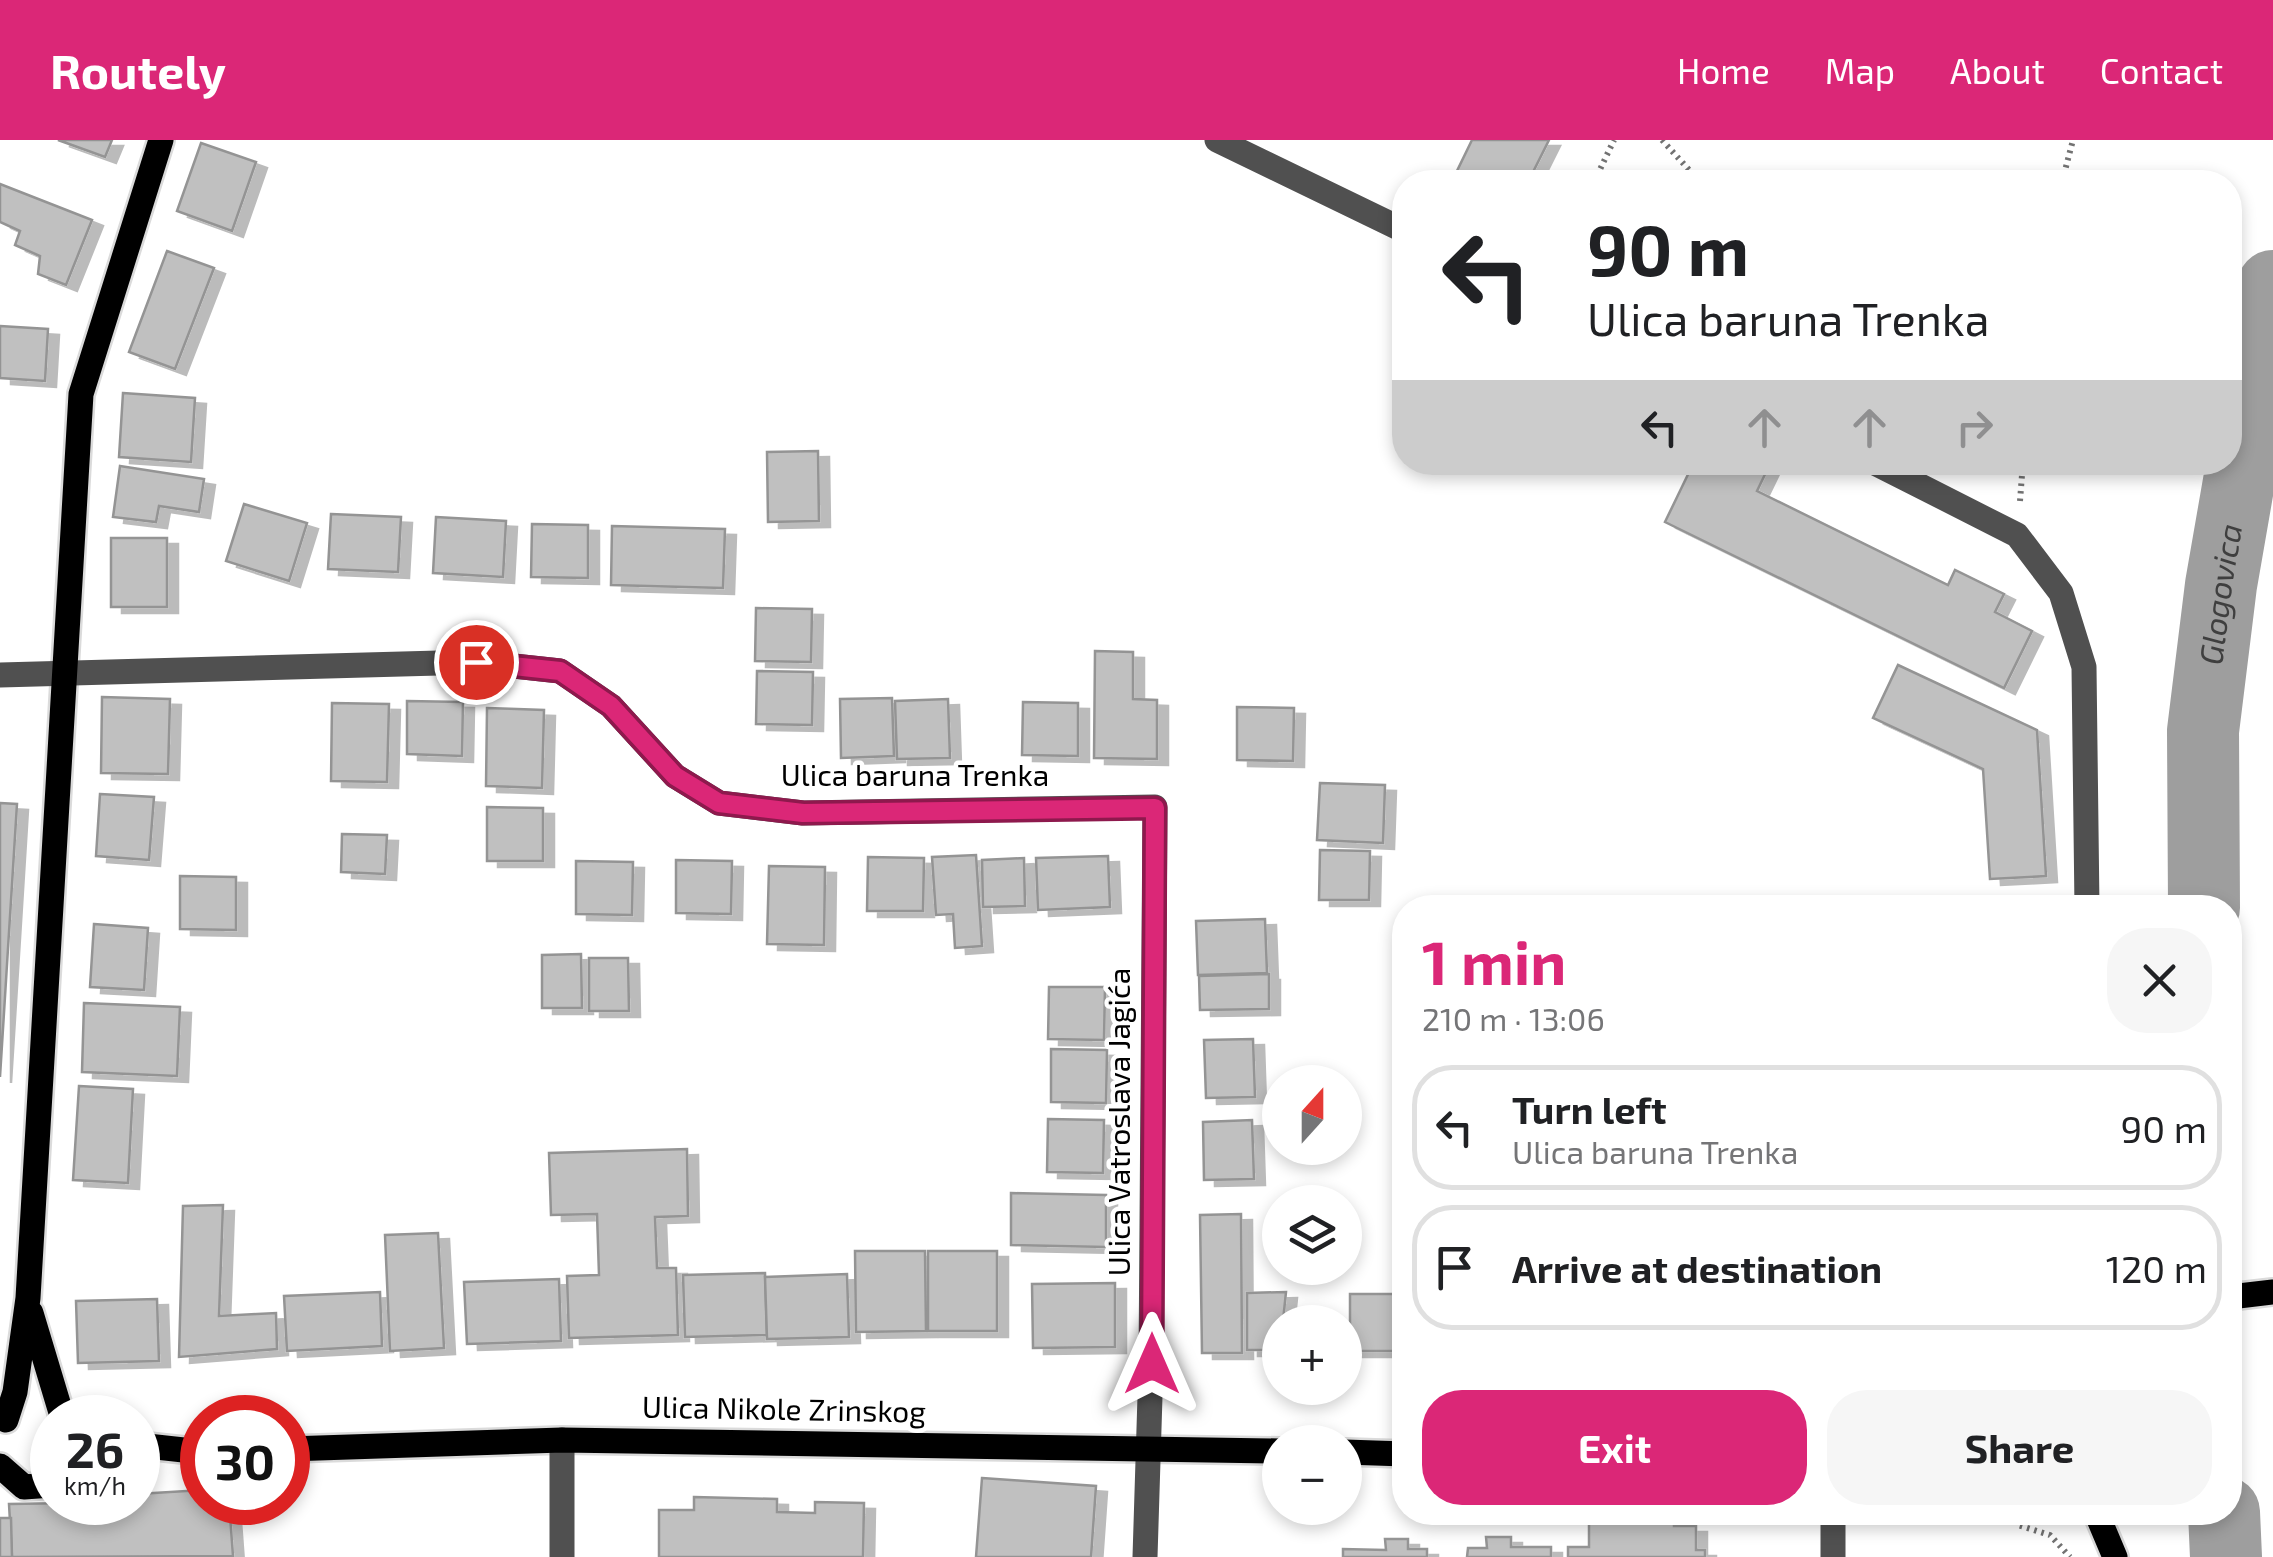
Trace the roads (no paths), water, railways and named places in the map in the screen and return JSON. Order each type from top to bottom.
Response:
[{"type":"main road","points":[[3,1424],[15,1392],[28,1298],[81,394],[161,140]]},
{"type":"main road","points":[[2242,1292],[2272,1292]]},
{"type":"main road","points":[[28,1298],[56,1395]]},
{"type":"main road","points":[[3,1424],[16,1412],[30,1409]]},
{"type":"main road","name":"Ulica Nikole Zrinskog","points":[[310,1448],[562,1440],[1262,1449]]},
{"type":"main road","points":[[1362,1453],[1392,1454]]},
{"type":"main road","points":[[0,1466],[12,1485]]},
{"type":"street","points":[[1216,140],[1392,225]]},
{"type":"street","points":[[1898,475],[2017,535],[2061,592],[2084,667],[2087,895]]},
{"type":"street","name":"Ulica baruna Trenka","points":[[0,675],[476,662],[560,671],[611,706],[675,776],[719,803],[803,813],[1155,808]]},
{"type":"street","name":"Ulica Vatroslava Jagića","points":[[1145,1557],[1150,1446],[1155,808]]},
{"type":"street","points":[[562,1440],[562,1557]]},
{"type":"street","points":[[1833,1525],[1833,1557]]},
{"type":"waterway","name":"Glogovica","points":[[2242,464],[2273,286]]},
{"type":"waterway","name":"Glogovica","points":[[2204,895],[2203,731],[2221,585],[2240,475]]},
{"type":"waterway","name":"Glogovica","points":[[2225,1525],[2226,1557]]}]
